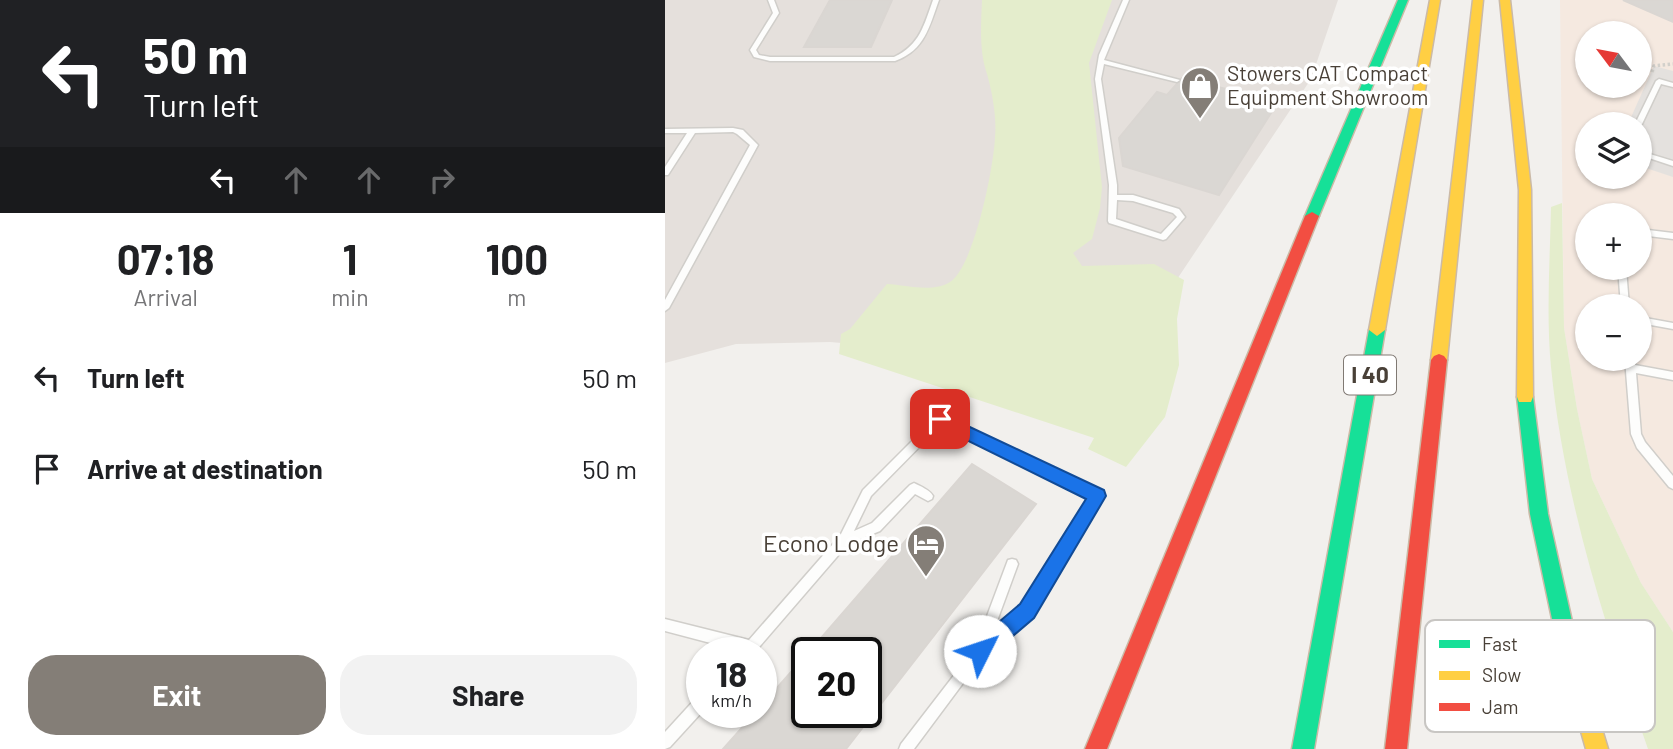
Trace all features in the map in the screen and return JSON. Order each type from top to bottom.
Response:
[{"type":"highway","points":[[1096,749],[1403,0]]},
{"type":"highway","name":"I 40","points":[[1303,749],[1435,0]]},
{"type":"highway","points":[[1396,749],[1478,0]]},
{"type":"highway","points":[[1505,0],[1525,190],[1523,292],[1528,432],[1542,531],[1562,620]]},
{"type":"highway","points":[[1592,732],[1597,749]]},
{"type":"lane","points":[[771,0],[776,13],[753,50],[757,57],[770,59],[895,59],[909,54],[918,46],[936,0]]},
{"type":"lane","points":[[1113,197],[1133,198],[1176,211],[1181,217],[1168,235],[1161,237],[1112,221],[1113,197],[1098,79],[1101,61],[1126,0]]},
{"type":"lane","points":[[1101,61],[1177,80]]},
{"type":"lane","points":[[1644,112],[1659,81],[1673,85]]},
{"type":"lane","points":[[665,131],[733,130],[754,145],[665,308]]},
{"type":"lane","points":[[665,173],[692,131]]},
{"type":"lane","points":[[1652,157],[1673,164]]},
{"type":"lane","points":[[1652,233],[1673,236]]},
{"type":"lane","points":[[1652,322],[1673,326]]},
{"type":"lane","points":[[1652,370],[1673,376]]},
{"type":"lane","points":[[1631,371],[1636,434],[1641,445],[1673,484]]},
{"type":"lane","points":[[760,637],[844,540],[867,493],[940,419],[1097,496],[1027,611],[980,651],[906,749]]},
{"type":"lane","points":[[844,540],[876,527],[914,488],[928,496]]},
{"type":"lane","points":[[980,651],[1012,564]]},
{"type":"lane","points":[[665,625],[705,637]]},
{"type":"lane","points":[[665,742],[686,719]]},
{"type":"shaded area","points":[[665,0],[1338,0],[1311,79],[1143,330],[923,350],[830,342],[736,344],[665,363]]},
{"type":"shaded area","points":[[1560,0],[1673,0],[1673,632],[1641,583],[1592,479],[1564,328]]},
{"type":"shaded area","points":[[1654,66],[1673,71],[1673,177],[1652,170],[1652,112],[1633,112],[1640,98],[1652,98]]},
{"type":"green space","points":[[982,0],[1112,0],[1089,63],[1102,187],[1100,208],[1092,239],[1073,253],[1082,266],[1154,264],[1184,280],[1177,319],[1179,365],[1165,417],[1126,467],[1088,449],[1094,438],[839,354],[841,334],[850,329],[887,284],[919,288],[943,285],[959,273],[967,257],[987,192],[994,151],[995,113],[984,65]]},
{"type":"green space","points":[[1562,203],[1564,328],[1592,479],[1641,583],[1673,632],[1673,749],[1648,749],[1642,732],[1655,732],[1655,620],[1606,620],[1576,513],[1557,416],[1551,367],[1551,207]]},
{"type":"building","points":[[830,0],[892,0],[871,47],[804,47]]},
{"type":"building","points":[[1623,0],[1673,0],[1673,22]]},
{"type":"building","name":"Stowers CAT Compact Equipment Showroom","points":[[1182,78],[1278,102],[1219,195],[1123,166],[1119,138],[1157,92],[1167,95]]},
{"type":"building","name":"Econo Lodge","points":[[972,464],[1036,504],[882,703],[882,637],[822,637]]},
{"type":"building","name":"Econo Lodge","points":[[791,672],[791,728],[862,728],[846,749],[723,749],[742,728],[777,728],[777,688]]},
{"type":"traffic: fast","points":[[1312,216],[1403,0]]},
{"type":"traffic: fast","points":[[1303,749],[1377,330]]},
{"type":"traffic: fast","points":[[1525,397],[1539,514],[1562,620]]},
{"type":"traffic: slow","points":[[1377,330],[1435,0]]},
{"type":"traffic: slow","points":[[1439,360],[1478,0]]},
{"type":"traffic: slow","points":[[1505,0],[1525,190],[1525,397]]},
{"type":"traffic: slow","points":[[1592,732],[1597,749]]},
{"type":"traffic: jam","points":[[1096,749],[1312,216]]},
{"type":"traffic: jam","points":[[1396,749],[1439,360]]},
{"type":"place","name":"Stowers CAT Compact Equipment Showroom","points":[[1200,120]]},
{"type":"place","name":"Econo Lodge","points":[[926,578]]},
{"type":"route","points":[[940,419],[1097,496],[1027,611],[980,651]]}]
